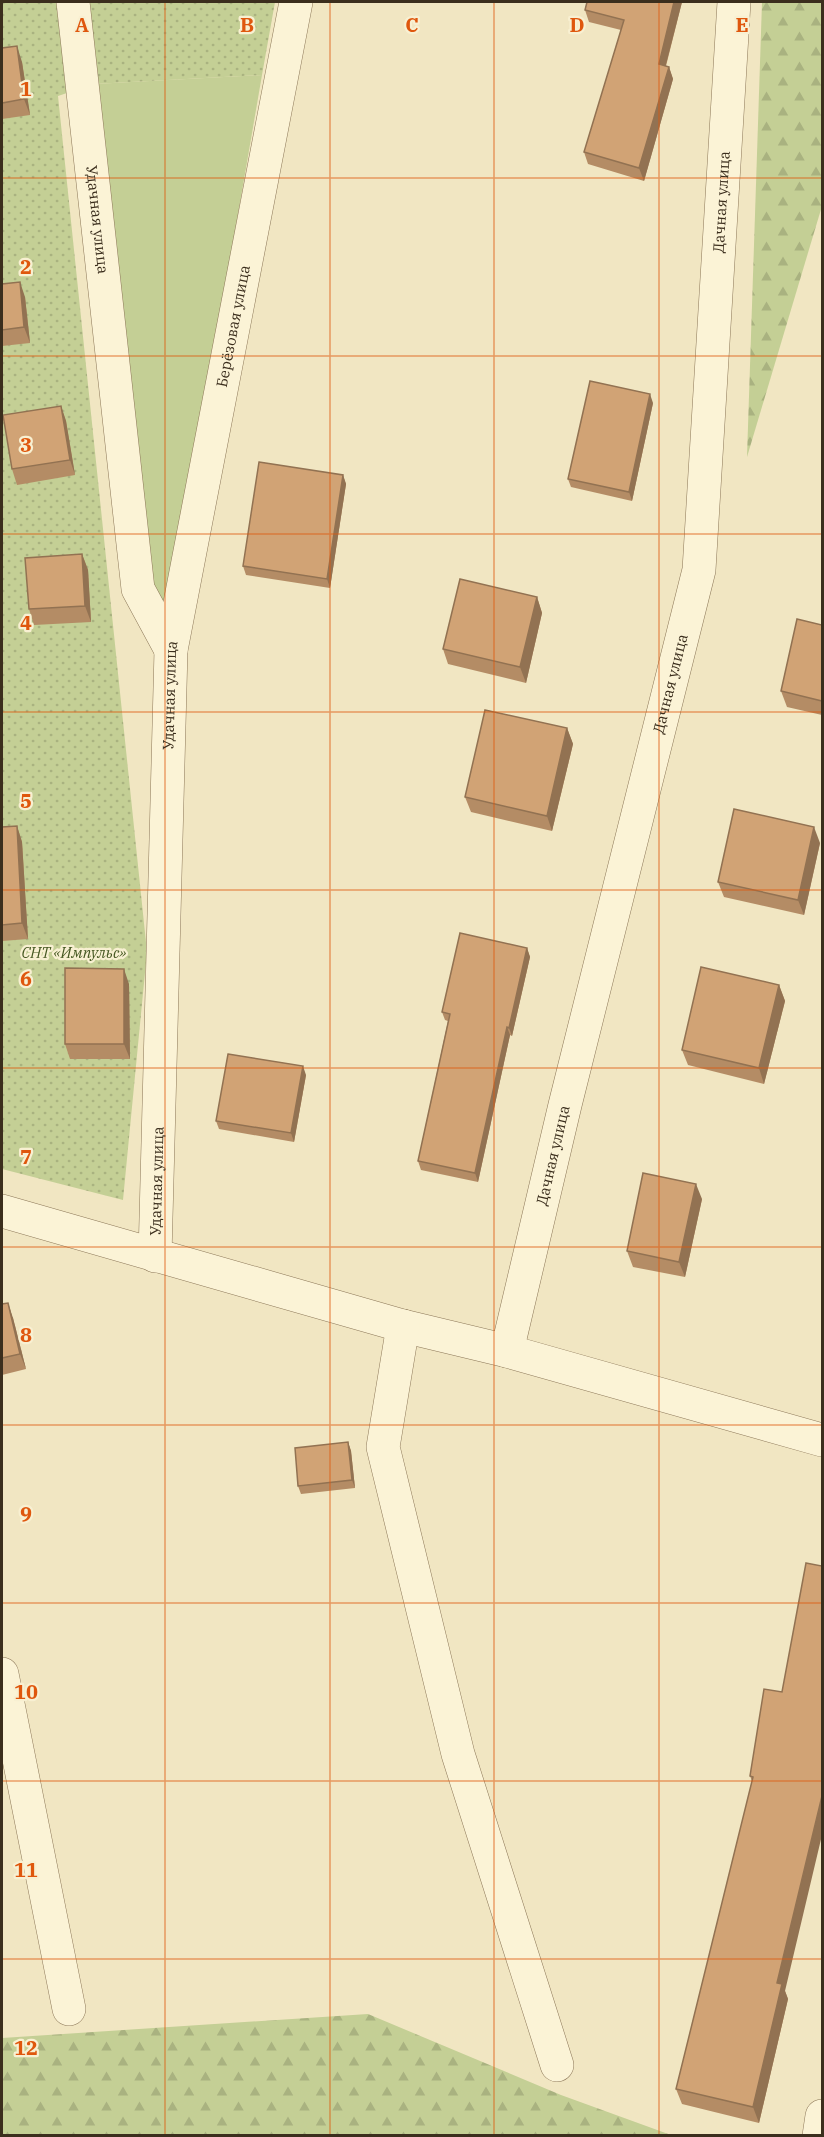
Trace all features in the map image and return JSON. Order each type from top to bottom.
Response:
[{"type":"street","name":"Удачная улица","points":[[73,2],[138,589],[171,650],[155,1256]]},
{"type":"street","name":"Берёзовая улица","points":[[171,650],[296,2]]},
{"type":"street","name":"Дачная улица","points":[[507,1351],[571,1082],[699,570],[734,2]]},
{"type":"street","points":[[2,1211],[403,1326],[507,1351],[822,1440]]},
{"type":"street","points":[[403,1326],[383,1447],[458,1754],[557,2065]]},
{"type":"street","points":[[2,1674],[69,2009]]},
{"type":"street","points":[[819,2136],[822,2116]]},
{"type":"green space","name":"СНТ «Импульс»","points":[[2,2],[275,2],[262,75],[94,84],[58,96],[147,952],[123,1200],[2,1169]]},
{"type":"green space","points":[[762,2],[822,2],[822,206],[747,457]]},
{"type":"green space","points":[[262,75],[167,627],[146,587],[94,84]]},
{"type":"green space","points":[[368,2014],[561,2095],[671,2135],[2,2135],[2,2038]]},
{"type":"building","points":[[587,2],[674,2],[659,64],[669,67],[639,168],[584,152],[624,20],[585,10]]},
{"type":"building","points":[[17,46],[24,99],[2,103],[2,48]]},
{"type":"building","points":[[20,282],[24,327],[2,330],[2,284]]},
{"type":"building","points":[[590,381],[650,394],[629,492],[568,479]]},
{"type":"building","points":[[61,406],[70,460],[12,469],[3,415]]},
{"type":"building","points":[[259,462],[343,475],[327,579],[243,566]]},
{"type":"building","points":[[82,554],[85,606],[29,609],[25,558]]},
{"type":"building","points":[[460,579],[537,597],[520,667],[443,649]]},
{"type":"building","points":[[797,619],[822,625],[822,701],[781,691]]},
{"type":"building","points":[[485,710],[567,728],[547,816],[465,797]]},
{"type":"building","points":[[734,809],[814,827],[798,900],[718,882]]},
{"type":"building","points":[[17,826],[22,923],[2,925],[2,827]]},
{"type":"building","points":[[460,933],[527,948],[475,1173],[418,1161],[450,1014],[442,1012]]},
{"type":"building","points":[[701,967],[779,985],[759,1068],[682,1050]]},
{"type":"building","points":[[65,968],[124,969],[124,1044],[65,1044]]},
{"type":"building","points":[[228,1054],[303,1066],[291,1133],[216,1121]]},
{"type":"building","points":[[643,1173],[696,1184],[679,1262],[627,1251]]},
{"type":"building","points":[[8,1303],[20,1354],[2,1358],[2,1304]]},
{"type":"building","points":[[348,1442],[352,1480],[298,1486],[295,1448]]},
{"type":"building","points":[[806,1563],[822,1566],[822,1796],[777,1983],[782,1984],[753,2107],[676,2089],[753,1777],[750,1776],[764,1689],[782,1692]]}]
